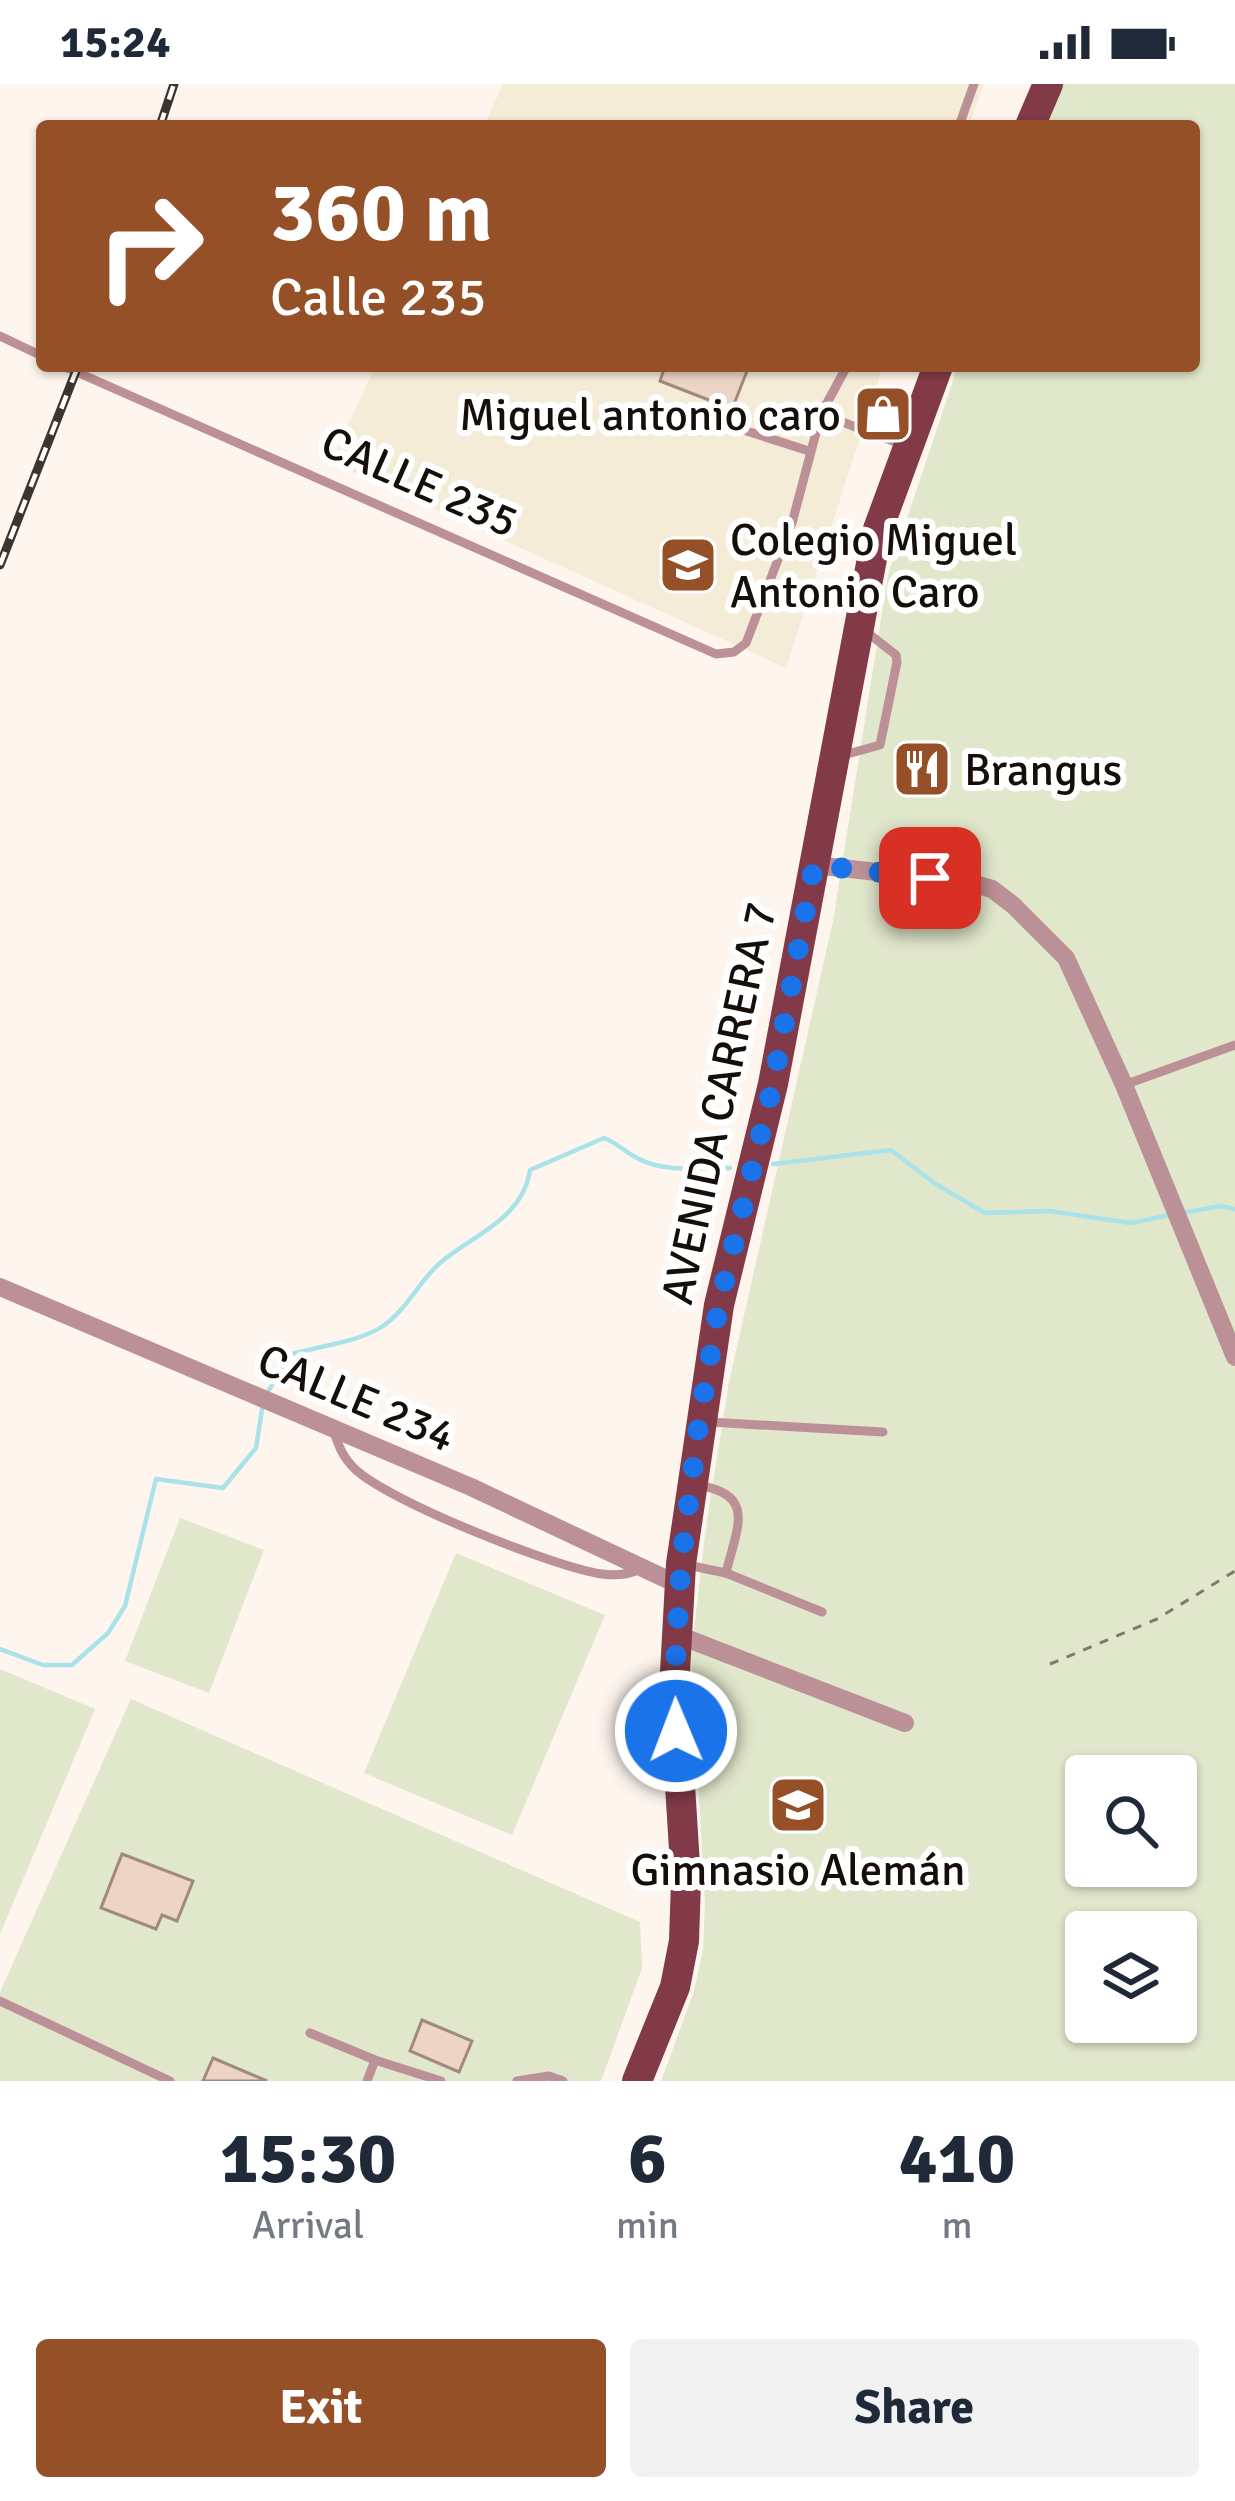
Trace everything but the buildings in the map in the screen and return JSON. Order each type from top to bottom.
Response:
[{"type":"main road","points":[[1033,120],[1048,84]]},
{"type":"main road","name":"AVENIDA CARRERA 7","points":[[637,2081],[675,1987],[684,1941],[686,1881],[674,1690],[681,1575],[699,1421],[719,1305],[773,1084],[877,532],[936,372]]},
{"type":"street","points":[[814,865],[968,881],[992,889],[1066,958],[1124,1084],[1235,1357]]},
{"type":"street","name":"CALLE 234","points":[[0,1287],[471,1486],[643,1568],[681,1575]]},
{"type":"street","points":[[678,1635],[905,1723]]},
{"type":"lane","points":[[961,120],[974,84]]},
{"type":"lane","points":[[0,336],[36,353]]},
{"type":"lane","name":"CALLE 235","points":[[77,372],[716,654],[734,652],[746,643],[792,523],[809,451]]},
{"type":"lane","points":[[675,408],[809,451],[820,414],[844,372]]},
{"type":"lane","points":[[820,414],[906,446]]},
{"type":"lane","points":[[837,756],[880,746],[897,662],[896,655],[860,627]]},
{"type":"lane","points":[[1124,1084],[1235,1045]]},
{"type":"lane","points":[[699,1421],[883,1432]]},
{"type":"lane","points":[[333,1429],[340,1450],[354,1468],[380,1489],[422,1509],[579,1569],[621,1576],[643,1568]]},
{"type":"lane","points":[[692,1484],[720,1489],[737,1506],[726,1573]]},
{"type":"lane","points":[[681,1575],[726,1573],[822,1612]]},
{"type":"lane","points":[[0,2001],[170,2081]]},
{"type":"lane","points":[[310,2032],[441,2081]]},
{"type":"lane","points":[[367,2081],[375,2060]]},
{"type":"lane","points":[[517,2081],[549,2076],[562,2081]]},
{"type":"path","points":[[1050,1664],[1157,1619],[1235,1571]]},
{"type":"shaded area","points":[[503,84],[984,84],[971,120],[487,120]]},
{"type":"shaded area","name":"Colegio Miguel Antonio Caro","points":[[372,372],[881,372],[786,668],[331,462]]},
{"type":"green space","points":[[1060,84],[1235,84],[1235,2081],[661,2081],[693,1994],[703,1950],[705,1903],[691,1655],[707,1519],[729,1382],[833,921],[888,575],[956,372],[1200,372],[1200,120],[1049,120]]},
{"type":"green space","points":[[180,1518],[264,1550],[209,1693],[125,1661]]},
{"type":"green space","points":[[456,1553],[605,1615],[512,1835],[364,1773]]},
{"type":"green space","points":[[0,1669],[95,1709],[0,1934]]},
{"type":"green space","points":[[131,1699],[640,1922],[642,1968],[601,2081],[0,2081],[0,1992]]},
{"type":"waterway","points":[[267,1393],[292,1354],[363,1336],[383,1326],[440,1263],[507,1214],[518,1201],[530,1170],[604,1138],[660,1166],[730,1168]]},
{"type":"waterway","points":[[773,1164],[891,1150],[985,1213],[1049,1211],[1131,1223],[1170,1215]]},
{"type":"waterway","points":[[1182,1213],[1220,1206],[1235,1209]]},
{"type":"waterway","points":[[0,1649],[43,1665],[72,1665],[108,1633],[125,1606],[156,1479],[223,1488],[256,1448],[263,1403]]},
{"type":"railway","points":[[162,120],[174,84]]},
{"type":"railway","points":[[0,565],[76,372]]},
{"type":"place","name":"Miguel antonio caro","points":[[883,414]]},
{"type":"place","name":"Colegio Miguel Antonio Caro","points":[[688,565]]},
{"type":"place","name":"Brangus","points":[[922,769]]},
{"type":"place","name":"Gimnasio Alemán","points":[[798,1805]]},
{"type":"route","points":[[676,1731],[681,1564],[699,1421],[719,1305],[773,1084],[814,865],[930,878]]}]
